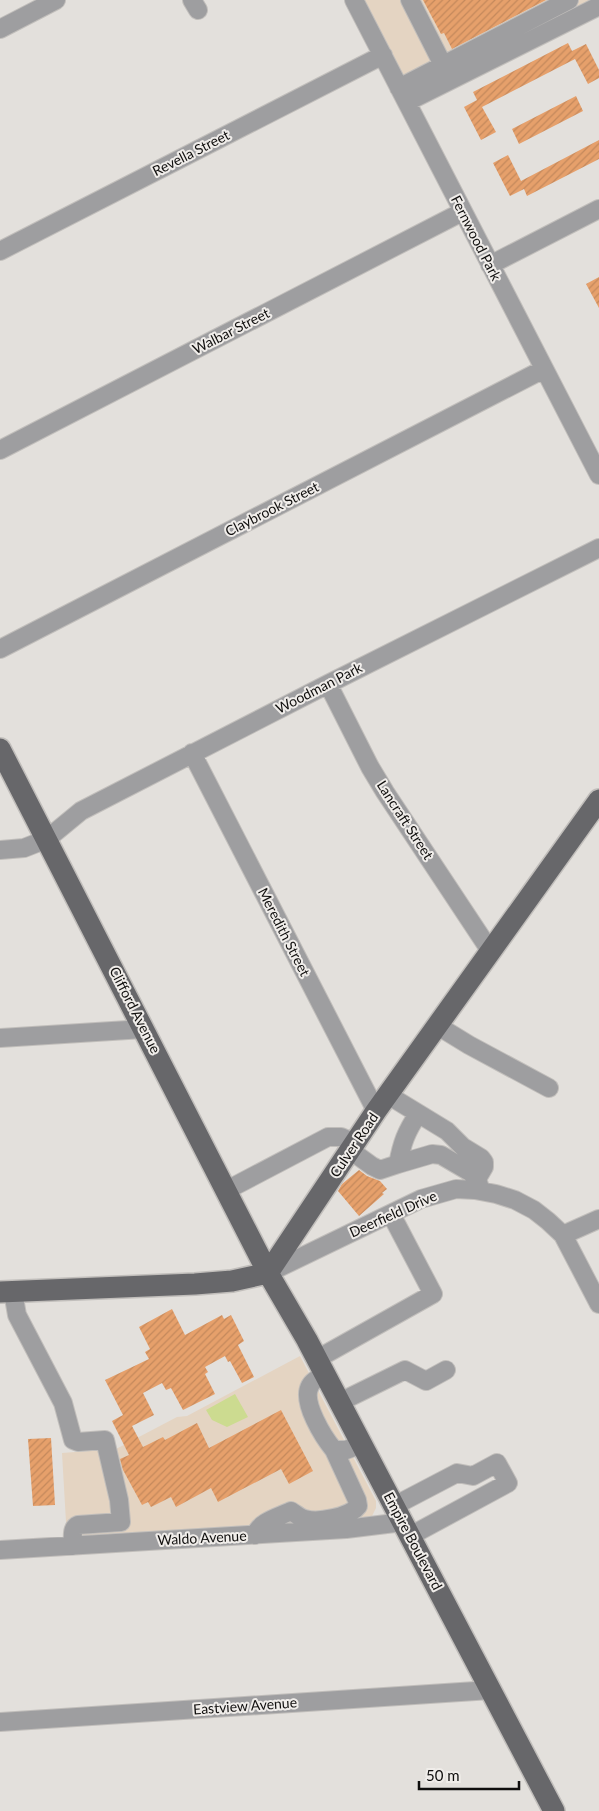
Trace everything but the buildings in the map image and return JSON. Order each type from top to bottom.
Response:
[{"type":"main road","name":"Clifford Avenue","points":[[0,749],[268,1273]]},
{"type":"main road","name":"Culver Road","points":[[268,1273],[382,1103],[599,800]]},
{"type":"main road","points":[[7,1292],[195,1284],[232,1281],[268,1273]]},
{"type":"main road","name":"Empire Boulevard","points":[[268,1273],[283,1296],[340,1402],[554,1811]]},
{"type":"street","points":[[0,29],[56,0]]},
{"type":"street","name":"Fernwood Park","points":[[354,0],[599,475]]},
{"type":"street","points":[[410,0],[443,65]]},
{"type":"street","points":[[403,95],[443,65],[568,0]]},
{"type":"street","points":[[403,95],[599,6]]},
{"type":"street","name":"Revella Street","points":[[0,251],[382,55]]},
{"type":"street","points":[[490,265],[599,210]]},
{"type":"street","name":"Walbar Street","points":[[0,450],[462,212]]},
{"type":"street","name":"Claybrook Street","points":[[0,649],[544,368]]},
{"type":"street","name":"Woodman Park","points":[[0,850],[24,848],[47,839],[81,811],[599,548]]},
{"type":"street","name":"Lancraft Street","points":[[328,684],[370,767],[385,792],[491,952]]},
{"type":"street","name":"Meredith Street","points":[[192,753],[382,1103]]},
{"type":"street","points":[[438,1026],[549,1088]]},
{"type":"street","points":[[0,1038],[144,1029]]},
{"type":"street","points":[[382,1103],[418,1114],[447,1131],[463,1146],[482,1158],[484,1166],[479,1185]]},
{"type":"street","points":[[398,1164],[402,1142],[408,1128],[418,1114]]},
{"type":"street","points":[[227,1190],[328,1137],[341,1137],[372,1166],[380,1170],[432,1154],[442,1155],[470,1172],[479,1185]]},
{"type":"street","name":"Deerfield Drive","points":[[268,1273],[421,1199],[438,1193],[479,1185],[534,1210],[563,1235]]},
{"type":"street","points":[[342,1523],[358,1506],[358,1500],[334,1450],[326,1440],[308,1403],[310,1385],[321,1367],[433,1294],[390,1214]]},
{"type":"street","points":[[563,1235],[599,1219]]},
{"type":"street","points":[[563,1235],[599,1233]]},
{"type":"street","points":[[563,1235],[599,1304]]},
{"type":"street","points":[[7,1292],[63,1403],[73,1440],[78,1442],[105,1440],[119,1500],[123,1543]]},
{"type":"street","points":[[340,1402],[405,1370],[426,1381],[446,1370]]},
{"type":"street","points":[[334,1450],[346,1450],[362,1444]]},
{"type":"street","points":[[497,1463],[508,1484],[402,1521],[457,1473],[472,1476],[497,1463]]},
{"type":"street","name":"Waldo Avenue","points":[[0,1550],[255,1535],[342,1523],[402,1521]]},
{"type":"street","points":[[74,1546],[73,1530],[75,1526],[121,1522]]},
{"type":"street","name":"Eastview Avenue","points":[[0,1722],[491,1690]]},
{"type":"shaded area","points":[[364,0],[593,0],[412,93]]},
{"type":"shaded area","points":[[300,1356],[376,1501],[376,1508],[372,1516],[363,1519],[67,1539],[62,1453],[116,1449],[177,1417],[187,1416]]},
{"type":"green space","points":[[235,1394],[248,1417],[227,1427],[212,1420],[206,1410]]}]
